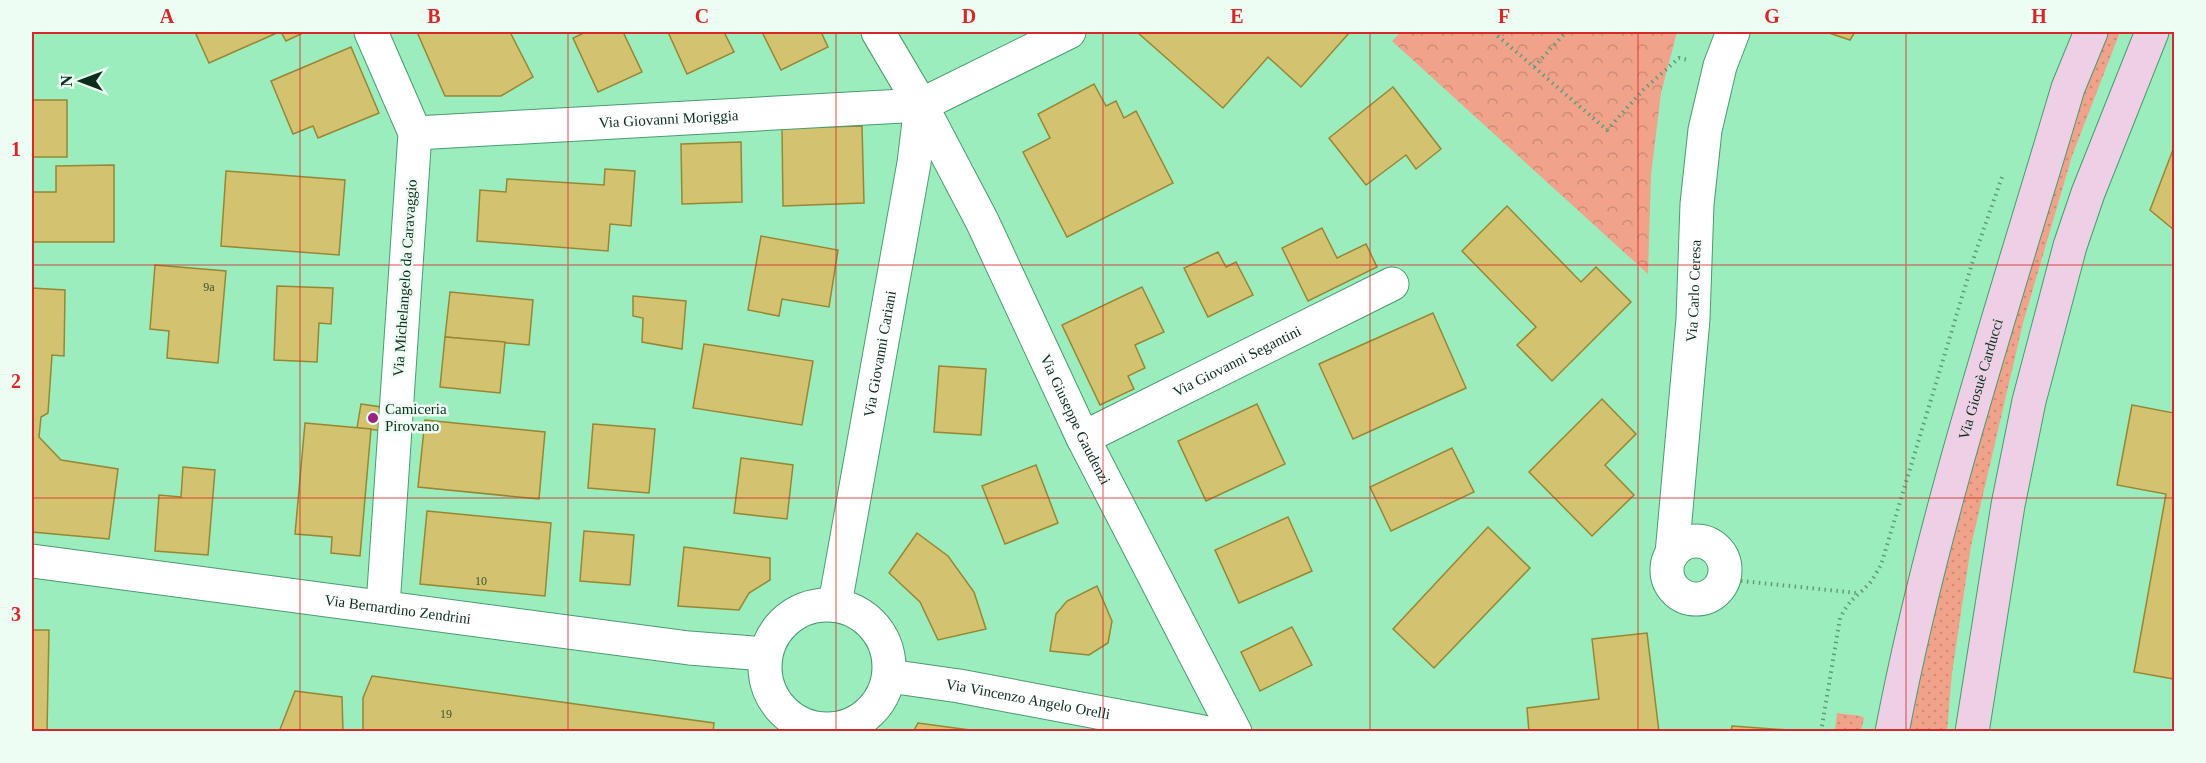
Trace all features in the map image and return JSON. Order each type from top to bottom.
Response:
[{"type":"main road","name":"Via Giosuè Carducci","points":[[1892,732],[1908,647],[1961,452],[2068,88],[2091,32]]},
{"type":"main road","points":[[1972,732],[2008,505],[2029,401],[2070,246],[2088,193],[2152,32]]},
{"type":"street","name":"Via Michelangelo da Caravaggio","points":[[371,32],[415,133],[383,606]]},
{"type":"street","name":"Via Giuseppe Gaudenzi","points":[[878,32],[921,105],[982,221],[1083,438],[1235,732]]},
{"type":"street","points":[[921,105],[1070,32]]},
{"type":"street","name":"Via Carlo Ceresa","points":[[1723,579],[1719,588],[1712,595],[1693,600],[1683,597],[1669,583],[1667,563],[1672,554],[1693,319],[1697,204],[1705,130],[1720,66],[1732,32]]},
{"type":"street","name":"Via Giovanni Moriggia","points":[[415,133],[921,105]]},
{"type":"street","name":"Via Giovanni Cariani","points":[[835,604],[914,163],[921,105]]},
{"type":"street","name":"Via Giovanni Segantini","points":[[1083,438],[1392,284]]},
{"type":"street","points":[[1672,554],[1686,543],[1704,542],[1719,553],[1725,570],[1723,579]]},
{"type":"street","name":"Via Bernardino Zendrini","points":[[32,561],[689,648],[765,654]]},
{"type":"street","points":[[835,604],[854,610],[870,622],[882,637],[888,656],[889,676],[884,693],[873,709],[859,721],[842,728],[823,731],[802,724],[784,713],[771,696],[764,676],[765,654],[772,636],[783,621],[799,610],[817,605],[835,604]]},
{"type":"street","name":"Via Vincenzo Angelo Orelli","points":[[889,676],[959,686],[1203,732]]},
{"type":"path","points":[[1493,32],[1607,130],[1643,90],[1679,58],[1720,66]]},
{"type":"path","points":[[1534,67],[1566,32]]},
{"type":"path","points":[[1821,732],[1840,618],[1847,604],[1869,584],[1881,565],[1975,254],[2004,170]]},
{"type":"path","points":[[1723,579],[1857,593]]},
{"type":"green space","points":[[1401,32],[1677,32],[1661,93],[1651,175],[1648,274],[1392,41]]},
{"type":"green space","points":[[2106,32],[2120,32],[2072,156],[2023,323],[1971,546],[1952,673],[1947,731],[1900,732],[2011,322],[2060,152]]},
{"type":"green space","points":[[1837,713],[1864,718],[1861,731],[1835,731]]},
{"type":"building","points":[[195,32],[279,32],[209,63]]},
{"type":"building","points":[[281,32],[305,32],[286,41]]},
{"type":"building","points":[[417,32],[510,32],[533,77],[501,96],[445,96]]},
{"type":"building","points":[[586,32],[623,32],[642,72],[598,92],[573,38]]},
{"type":"building","points":[[668,32],[724,32],[734,52],[687,74]]},
{"type":"building","points":[[762,32],[821,32],[828,47],[781,70]]},
{"type":"building","points":[[1137,32],[1350,32],[1301,87],[1268,57],[1223,108]]},
{"type":"building","points":[[1826,32],[1855,32],[1850,40]]},
{"type":"building","points":[[351,47],[379,113],[318,138],[313,126],[293,134],[271,81]]},
{"type":"building","points":[[1094,84],[1106,106],[1116,101],[1124,118],[1136,111],[1173,183],[1067,237],[1023,152],[1050,138],[1038,114]]},
{"type":"building","points":[[1393,87],[1441,149],[1416,169],[1406,155],[1366,185],[1329,138]]},
{"type":"building","points":[[32,100],[67,100],[67,157],[32,157]]},
{"type":"building","points":[[862,126],[864,203],[783,206],[782,128]]},
{"type":"building","points":[[741,142],[742,202],[682,204],[681,144]]},
{"type":"building","points":[[2174,147],[2174,230],[2150,210]]},
{"type":"building","points":[[114,165],[114,242],[32,242],[32,192],[56,192],[56,166]]},
{"type":"building","points":[[605,169],[635,171],[631,226],[610,224],[608,251],[477,241],[480,190],[506,192],[507,179],[604,185]]},
{"type":"building","points":[[226,171],[345,180],[339,255],[221,246]]},
{"type":"building","points":[[1507,206],[1581,282],[1596,267],[1631,302],[1552,381],[1517,345],[1536,327],[1462,251]]},
{"type":"building","points":[[1322,228],[1337,258],[1366,244],[1377,267],[1308,301],[1282,248]]},
{"type":"building","points":[[761,236],[838,250],[829,307],[782,299],[779,316],[748,310]]},
{"type":"building","points":[[1218,252],[1226,267],[1236,262],[1253,295],[1208,317],[1184,268]]},
{"type":"building","points":[[155,265],[226,271],[218,363],[167,358],[169,331],[150,329]]},
{"type":"building","points":[[277,286],[333,288],[331,324],[319,323],[317,362],[274,360]]},
{"type":"building","points":[[1142,287],[1164,332],[1135,345],[1145,368],[1128,376],[1134,389],[1100,405],[1062,325]]},
{"type":"building","points":[[32,288],[65,290],[64,356],[52,355],[48,413],[41,417],[39,437],[61,460],[118,469],[109,539],[32,532]]},
{"type":"building","points":[[450,292],[533,300],[529,345],[445,337]]},
{"type":"building","points":[[633,296],[686,301],[682,349],[642,342],[643,318],[633,316]]},
{"type":"building","points":[[1433,313],[1466,388],[1353,439],[1319,364]]},
{"type":"building","points":[[445,337],[505,342],[500,393],[440,387]]},
{"type":"building","points":[[704,344],[813,361],[802,425],[693,408]]},
{"type":"building","points":[[939,366],[986,369],[981,435],[934,432]]},
{"type":"building","points":[[1602,399],[1636,434],[1605,465],[1634,495],[1592,536],[1529,472]]},
{"type":"building","name":"Camiceria Pirovano","points":[[361,404],[388,408],[386,431],[357,428]]},
{"type":"building","points":[[1257,404],[1285,464],[1206,501],[1178,441]]},
{"type":"building","points":[[2132,405],[2174,413],[2174,679],[2134,672],[2166,494],[2117,485]]},
{"type":"building","points":[[425,420],[545,432],[539,499],[418,487]]},
{"type":"building","points":[[305,423],[371,429],[360,556],[331,553],[332,537],[295,534]]},
{"type":"building","points":[[593,424],[655,429],[649,493],[588,488]]},
{"type":"building","points":[[1452,448],[1474,492],[1391,531],[1370,487]]},
{"type":"building","points":[[741,458],[793,465],[787,519],[734,513]]},
{"type":"building","points":[[1036,465],[1058,523],[1005,544],[982,486]]},
{"type":"building","points":[[183,467],[215,470],[208,555],[155,551],[159,495],[181,497]]},
{"type":"building","points":[[427,511],[551,523],[545,596],[420,584]]},
{"type":"building","points":[[1288,517],[1312,571],[1239,603],[1215,550]]},
{"type":"building","points":[[1488,527],[1530,568],[1434,668],[1393,629]]},
{"type":"building","points":[[584,531],[634,535],[630,585],[580,581]]},
{"type":"building","points":[[917,533],[948,556],[974,592],[986,629],[938,640],[920,602],[889,573]]},
{"type":"building","points":[[684,547],[770,558],[770,580],[749,593],[739,610],[678,606]]},
{"type":"building","points":[[1097,586],[1112,621],[1108,643],[1089,655],[1050,651],[1056,614],[1067,601]]},
{"type":"building","points":[[1292,627],[1312,665],[1260,691],[1241,652]]},
{"type":"building","points":[[32,630],[49,630],[47,732],[32,732]]},
{"type":"building","points":[[1647,633],[1659,732],[1529,732],[1527,708],[1599,699],[1592,639]]},
{"type":"building","points":[[372,676],[714,723],[713,732],[363,732],[363,698]]},
{"type":"building","points":[[295,691],[342,697],[343,732],[279,732]]},
{"type":"building","points":[[918,723],[985,732],[913,732]]},
{"type":"building","points":[[1732,726],[1803,731],[1803,732],[1731,732]]},
{"type":"place","name":"Camiceria Pirovano","points":[[373,418]]}]
